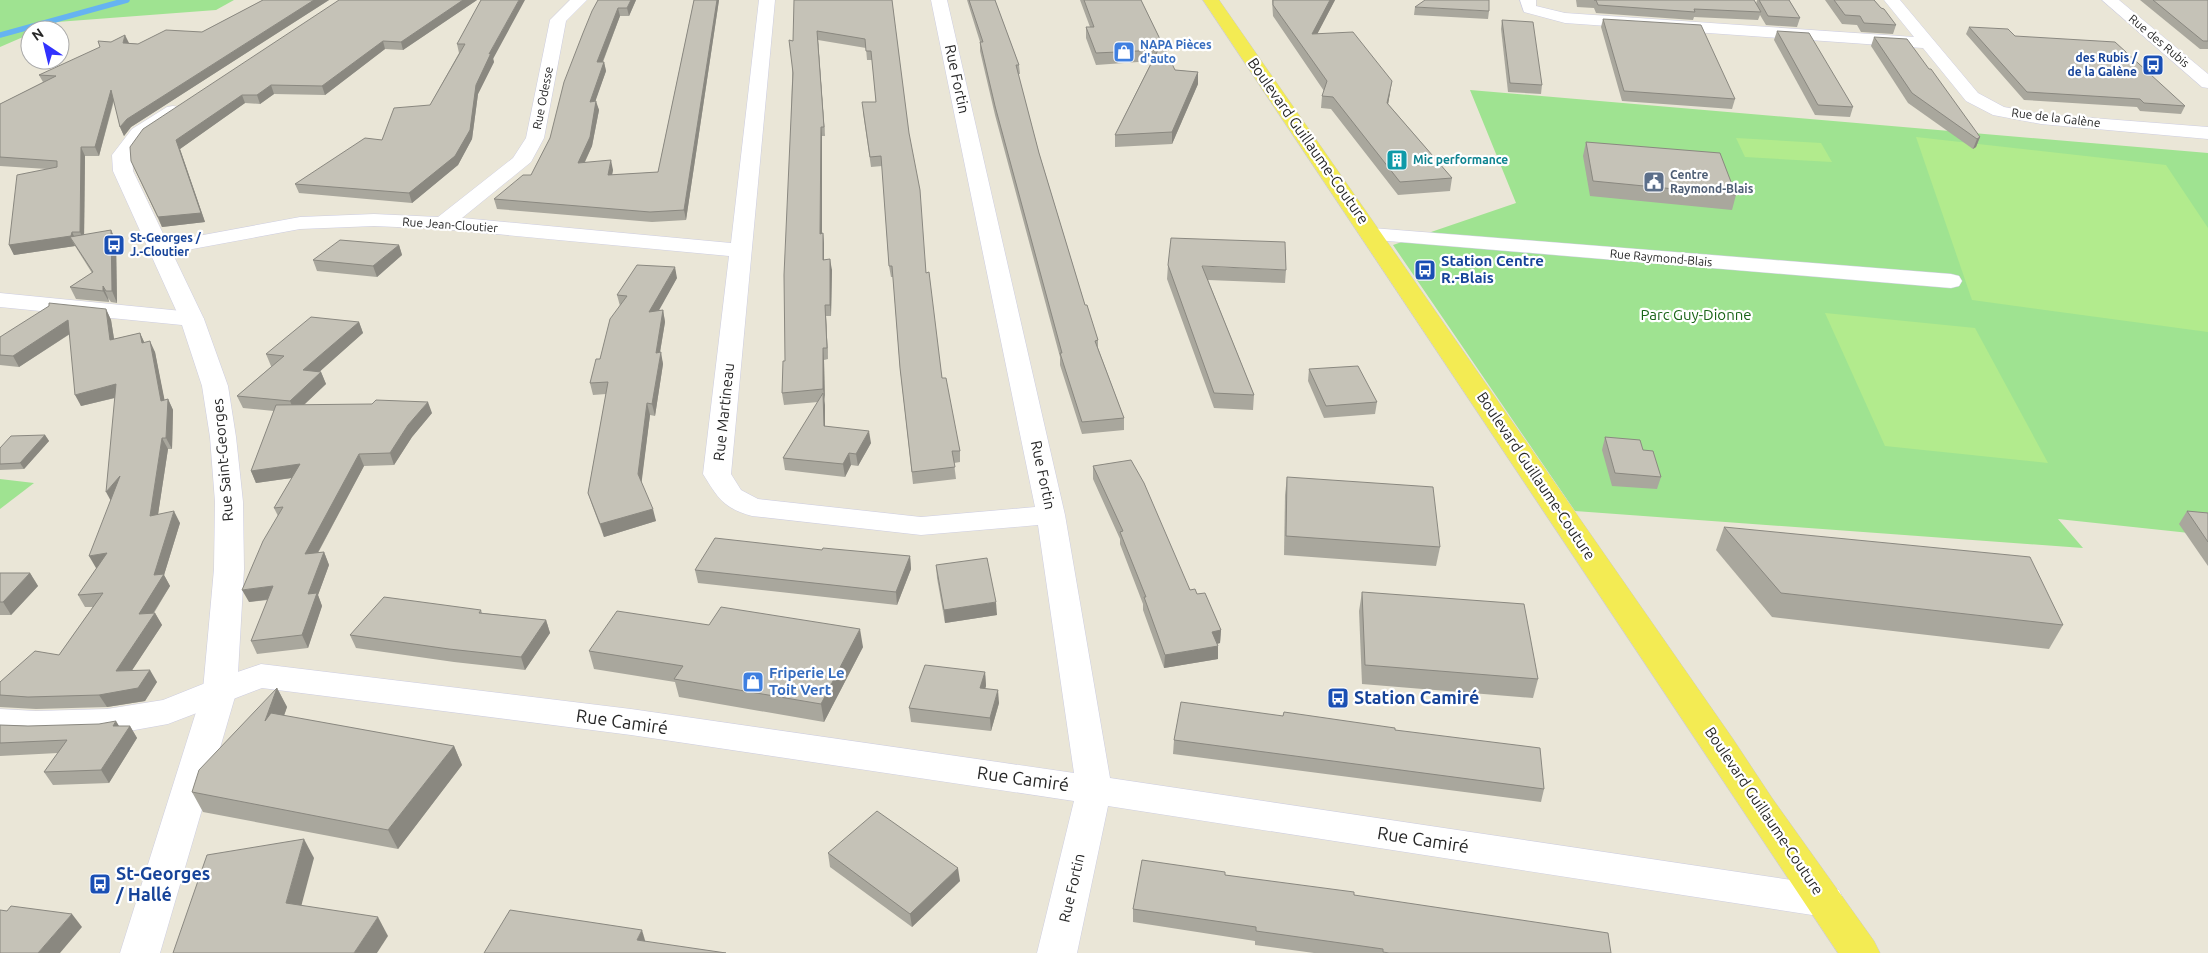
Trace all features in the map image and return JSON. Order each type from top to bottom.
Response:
[{"type":"main road","name":"Boulevard Guillaume-Couture","points":[[1211,0],[1721,748],[1759,808],[1860,953]]},
{"type":"street","name":"Rue Odesse","points":[[443,224],[521,162],[535,138],[558,20],[579,0]]},
{"type":"street","name":"Rue Martineau","points":[[767,0],[717,474],[731,496],[752,508],[921,526],[1051,515]]},
{"type":"street","name":"Rue Fortin","points":[[939,0],[1051,515],[1094,790],[1057,953]]},
{"type":"street","points":[[1528,0],[1529,9],[1565,18],[1928,43]]},
{"type":"street","name":"Rue de la Galène","points":[[1892,0],[1972,97],[1999,111],[2041,119],[2208,133]]},
{"type":"street","name":"Rue des Rubis","points":[[2110,0],[2208,83]]},
{"type":"street","name":"Rue Saint-Georges","points":[[140,953],[220,690],[229,569],[229,502],[223,437],[215,386],[192,319],[123,171],[122,155],[139,133],[190,100]]},
{"type":"street","name":"Rue Jean-Cloutier","points":[[160,249],[300,223],[374,220],[443,224],[742,251]]},
{"type":"street","name":"Rue Raymond-Blais","points":[[1372,234],[1951,281]]},
{"type":"street","points":[[6,305],[192,319]]},
{"type":"street","name":"Rue Camiré","points":[[0,722],[36,724],[107,722],[168,712],[220,690],[261,676],[631,722],[1825,901]]},
{"type":"green space","points":[[0,0],[234,0],[216,10],[70,21],[20,20],[20,38],[0,47]]},
{"type":"green space","name":"Parc Guy-Dionne","points":[[1470,90],[2208,153],[2208,535],[2058,519],[2083,548],[1575,511],[1393,245],[1516,203]]},
{"type":"green space","points":[[1916,137],[2166,165],[2208,228],[2208,332],[1972,300]]},
{"type":"green space","points":[[1736,138],[1821,143],[1832,162],[1745,157]]},
{"type":"green space","points":[[1825,313],[1975,328],[2048,463],[1885,446]]},
{"type":"green space","points":[[0,479],[34,483],[0,509]]},
{"type":"building","points":[[263,0],[314,0],[127,119],[120,127],[111,90],[95,147],[81,147],[80,232],[72,232],[71,236],[9,245],[17,175],[57,167],[57,161],[0,157],[0,104],[56,76],[39,75],[50,70],[70,70],[70,61],[100,47],[98,41],[111,42],[125,35],[123,43],[138,44],[166,30],[202,32]]},
{"type":"building","points":[[339,0],[463,0],[401,42],[383,41],[322,86],[271,85],[257,95],[242,95],[176,140],[201,213],[158,217],[131,161],[130,147],[143,129]]},
{"type":"building","points":[[481,0],[519,0],[489,54],[491,53],[476,85],[470,130],[455,156],[409,193],[295,184],[365,138],[382,140],[394,108],[430,105],[465,44],[457,44]]},
{"type":"building","points":[[598,0],[631,0],[627,8],[618,8],[597,62],[604,62],[590,102],[596,101],[590,137],[578,163],[611,160],[608,175],[658,172],[694,0],[717,0],[684,210],[650,212],[494,199],[523,175],[531,175],[550,138],[564,82]]},
{"type":"building","points":[[794,0],[892,0],[909,133],[920,190],[926,273],[929,272],[942,378],[946,378],[960,451],[952,451],[955,467],[912,472],[900,368],[892,266],[889,266],[881,156],[870,157],[862,102],[876,102],[871,51],[866,51],[865,39],[817,31],[824,127],[821,127],[820,234],[823,233],[823,260],[830,259],[830,305],[825,305],[827,348],[823,348],[823,389],[782,393],[783,361],[785,361],[784,275],[793,73],[789,40],[793,41]]},
{"type":"building","points":[[969,0],[995,0],[1019,65],[1016,65],[1039,153],[1085,305],[1087,305],[1098,340],[1095,341],[1124,418],[1082,422],[1060,353],[1062,353],[995,106],[980,42],[983,42]]},
{"type":"building","points":[[1084,0],[1141,0],[1175,70],[1198,72],[1172,132],[1115,135],[1158,50],[1096,53],[1086,27],[1094,27]]},
{"type":"building","points":[[1273,0],[1330,0],[1312,34],[1353,32],[1392,81],[1387,103],[1452,178],[1400,182],[1333,97],[1322,96],[1327,81],[1273,5]]},
{"type":"building","points":[[1425,0],[1489,0],[1489,11],[1415,7]]},
{"type":"building","points":[[1596,0],[1754,0],[1761,12],[1694,9],[1695,12],[1598,5]]},
{"type":"building","points":[[1759,0],[1789,0],[1800,18],[1768,16]]},
{"type":"building","points":[[1834,0],[1874,0],[1884,9],[1896,25],[1864,23],[1860,16],[1845,15]]},
{"type":"building","points":[[2153,0],[2208,0],[2208,41],[2203,41]]},
{"type":"building","points":[[1603,19],[1701,25],[1735,99],[1624,91]]},
{"type":"building","points":[[1502,20],[1533,22],[1542,85],[1510,83]]},
{"type":"building","points":[[1969,27],[2008,29],[2015,36],[2115,42],[2185,106],[2144,103],[2140,99],[2027,92]]},
{"type":"building","points":[[1777,31],[1809,33],[1853,107],[1818,105]]},
{"type":"building","points":[[1874,37],[1907,39],[1980,137],[1977,139],[1912,93]]},
{"type":"building","points":[[1586,142],[1720,153],[1736,195],[1593,181]]},
{"type":"building","points":[[111,230],[112,291],[106,291],[103,286],[103,291],[70,287],[93,272],[70,237]]},
{"type":"building","points":[[1171,238],[1285,242],[1286,270],[1202,266],[1254,395],[1214,393],[1168,265]]},
{"type":"building","points":[[340,240],[399,245],[373,266],[313,260]]},
{"type":"building","points":[[637,265],[675,267],[649,312],[663,310],[656,353],[661,352],[652,404],[647,403],[638,474],[653,509],[600,524],[588,493],[608,382],[590,383],[596,359],[600,359],[610,319],[627,296],[617,295]]},
{"type":"building","points":[[49,303],[106,309],[110,340],[140,333],[142,343],[150,341],[161,401],[168,399],[166,438],[162,438],[150,516],[174,511],[154,575],[164,574],[139,614],[155,613],[116,671],[150,670],[138,688],[99,695],[28,697],[0,695],[0,682],[35,651],[59,655],[103,593],[78,595],[107,553],[89,556],[120,476],[106,492],[116,384],[75,395],[68,320],[13,356],[0,355],[0,337],[49,306]]},
{"type":"building","points":[[311,317],[359,322],[303,370],[321,372],[290,401],[237,396],[284,356],[266,354]]},
{"type":"building","points":[[1358,366],[1377,402],[1326,406],[1309,369]]},
{"type":"building","points":[[823,393],[824,426],[869,431],[856,454],[849,453],[843,464],[783,458]]},
{"type":"building","points":[[376,400],[428,402],[408,425],[390,453],[359,454],[305,554],[324,552],[308,594],[317,593],[302,635],[251,641],[273,586],[242,590],[263,541],[283,507],[274,508],[300,464],[251,471],[276,405],[372,404]]},
{"type":"building","points":[[45,435],[20,463],[0,464],[0,448],[11,436]]},
{"type":"building","points":[[1605,437],[1640,440],[1643,450],[1653,451],[1661,477],[1615,473]]},
{"type":"building","points":[[1131,460],[1144,483],[1190,590],[1195,589],[1197,594],[1205,593],[1221,630],[1212,632],[1218,646],[1165,655],[1144,597],[1146,597],[1120,532],[1123,531],[1093,466]]},
{"type":"building","points":[[1287,477],[1433,487],[1440,547],[1286,536]]},
{"type":"building","points":[[2187,511],[2208,513],[2208,542]]},
{"type":"building","points":[[1724,527],[2030,557],[2063,625],[1781,593]]},
{"type":"building","points":[[715,538],[822,550],[823,548],[910,556],[896,592],[695,570]]},
{"type":"building","points":[[987,558],[996,602],[944,610],[936,565]]},
{"type":"building","points":[[0,573],[30,573],[3,602],[0,602]]},
{"type":"building","points":[[1362,592],[1524,604],[1538,679],[1365,665]]},
{"type":"building","points":[[384,597],[481,610],[479,613],[546,620],[521,657],[350,635]]},
{"type":"building","points":[[721,607],[860,629],[821,704],[674,679],[683,666],[589,651],[617,611],[709,625]]},
{"type":"building","points":[[925,665],[985,672],[980,688],[998,690],[990,718],[909,708]]},
{"type":"building","points":[[277,688],[265,721],[271,713],[454,746],[388,830],[192,792],[199,770]]},
{"type":"building","points":[[1181,702],[1283,716],[1284,712],[1395,728],[1395,730],[1540,748],[1544,789],[1174,740]]},
{"type":"building","points":[[116,721],[113,726],[130,726],[101,770],[44,772],[67,740],[0,743],[0,725],[99,724]]},
{"type":"building","points":[[877,811],[958,868],[910,914],[828,853]]},
{"type":"building","points":[[304,839],[286,903],[378,917],[354,953],[173,953],[207,855]]},
{"type":"building","points":[[1142,860],[1225,872],[1225,875],[1354,892],[1354,895],[1608,933],[1611,953],[1389,953],[1383,952],[1383,949],[1256,931],[1256,927],[1133,909]]},
{"type":"building","points":[[11,906],[72,914],[38,953],[0,953],[0,910],[7,911]]},
{"type":"building","points":[[510,910],[642,930],[637,940],[726,953],[484,953]]},
{"type":"waterway","points":[[0,35],[127,0]]},
{"type":"place","name":"NAPA Pièces d'auto","points":[[1124,52]]},
{"type":"place","name":"des Rubis / de la Galène","points":[[2153,65]]},
{"type":"place","name":"Mic performance","points":[[1397,160]]},
{"type":"place","name":"Centre Raymond-Blais","points":[[1654,182]]},
{"type":"place","name":"St-Georges / J.-Cloutier","points":[[114,245]]},
{"type":"place","name":"Station Centre R.-Blais","points":[[1425,270]]},
{"type":"place","name":"Friperie Le Toit Vert","points":[[753,682]]},
{"type":"place","name":"Station Camiré","points":[[1338,698]]},
{"type":"place","name":"St-Georges / Hallé","points":[[100,884]]}]
